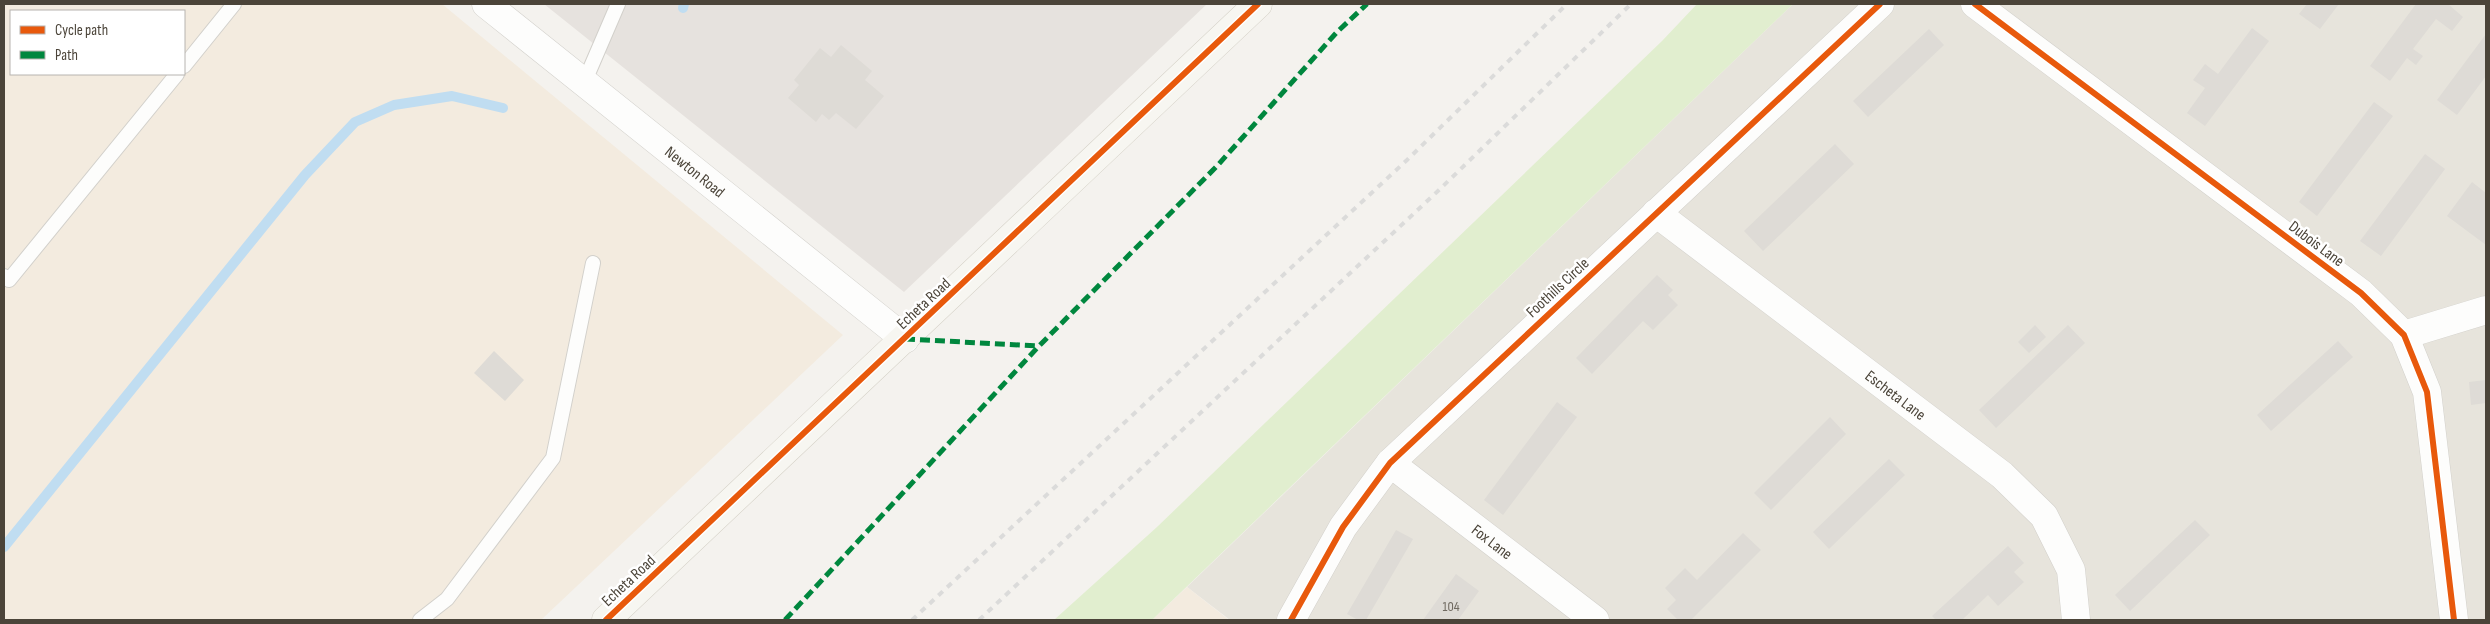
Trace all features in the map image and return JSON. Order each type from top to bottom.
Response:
[{"type":"street","name":"Newton Road","points":[[486,4],[905,339]]},
{"type":"street","name":"Echeta Road","points":[[606,620],[1258,4]]},
{"type":"street","name":"Foothills Circle","points":[[1291,620],[1343,527],[1390,462],[1880,4]]},
{"type":"street","name":"Dubois Lane","points":[[1975,4],[2361,293],[2404,335],[2427,392],[2454,620]]},
{"type":"street","name":"Escheta Lane","points":[[1656,213],[2002,475],[2044,516],[2071,570],[2076,620]]},
{"type":"street","points":[[2404,335],[2486,310]]},
{"type":"street","name":"Fox Lane","points":[[1390,462],[1595,620]]},
{"type":"lane","points":[[185,65],[234,4]]},
{"type":"lane","points":[[584,83],[618,4]]},
{"type":"lane","points":[[4,276],[9,280],[176,75]]},
{"type":"lane","points":[[420,620],[447,599],[553,458],[593,263]]},
{"type":"shaded area","points":[[4,4],[442,4],[843,335],[541,620],[4,620]]},
{"type":"shaded area","points":[[544,4],[1207,4],[904,292]]},
{"type":"shaded area","points":[[1793,4],[2486,4],[2486,620],[1230,620],[1187,587]]},
{"type":"shaded area","points":[[1187,587],[1229,620],[1152,620]]},
{"type":"green space","points":[[1697,4],[1793,4],[1152,620],[1054,620],[1157,527],[1662,41]]},
{"type":"building","points":[[2307,4],[2339,4],[2320,29],[2299,14]]},
{"type":"building","points":[[2416,4],[2448,4],[2463,17],[2452,31],[2436,19],[2413,49],[2423,56],[2416,65],[2407,58],[2390,81],[2370,66]]},
{"type":"building","points":[[2252,28],[2269,41],[2205,126],[2187,113],[2205,88],[2193,80],[2205,64],[2218,74]]},
{"type":"building","points":[[1929,29],[1944,45],[1868,117],[1853,101]]},
{"type":"building","points":[[2486,34],[2486,76],[2457,115],[2437,100]]},
{"type":"building","points":[[841,45],[872,71],[865,80],[884,96],[856,129],[836,113],[829,120],[822,114],[816,122],[788,98],[799,85],[794,80],[820,48],[831,57]]},
{"type":"building","points":[[2374,102],[2393,116],[2317,216],[2299,202]]},
{"type":"building","points":[[1835,144],[1854,164],[1763,251],[1744,231]]},
{"type":"building","points":[[2425,154],[2445,169],[2381,256],[2360,241]]},
{"type":"building","points":[[2472,182],[2486,193],[2486,245],[2447,216]]},
{"type":"building","points":[[1657,275],[1673,290],[1668,295],[1678,305],[1653,330],[1643,321],[1592,374],[1576,358]]},
{"type":"building","points":[[2035,325],[2046,337],[2029,353],[2018,342]]},
{"type":"building","points":[[2068,325],[2085,343],[1996,428],[1979,410]]},
{"type":"building","points":[[2338,341],[2353,357],[2271,431],[2257,415]]},
{"type":"building","points":[[494,351],[524,380],[505,401],[474,373]]},
{"type":"building","points":[[2486,380],[2486,403],[2471,405],[2469,382]]},
{"type":"building","points":[[1557,402],[1577,417],[1503,515],[1484,500]]},
{"type":"building","points":[[1830,417],[1846,434],[1771,510],[1754,493]]},
{"type":"building","points":[[1889,459],[1905,475],[1829,549],[1813,532]]},
{"type":"building","points":[[2195,520],[2210,535],[2130,611],[2115,595]]},
{"type":"building","points":[[1396,530],[1413,539],[1366,620],[1358,620],[1347,614]]},
{"type":"building","points":[[1743,533],[1761,550],[1691,620],[1678,620],[1667,609],[1676,600],[1665,588],[1685,568],[1697,580]]},
{"type":"building","points":[[2008,546],[2024,563],[2014,572],[2024,582],[1998,606],[1988,595],[1962,620],[1936,620],[1932,616]]},
{"type":"building","points":[[1456,574],[1479,591],[1458,620],[1423,620]]},
{"type":"waterway","points":[[683,8],[684,4]]},
{"type":"waterway","points":[[4,547],[305,175],[355,122],[394,105],[452,96],[503,108]]},
{"type":"railway","points":[[912,620],[1407,160],[1567,4]]},
{"type":"railway","points":[[979,620],[1439,190],[1631,4]]},
{"type":"marked path","points":[[785,620],[1039,346],[1217,166],[1337,32],[1367,4]]},
{"type":"marked path","points":[[905,339],[1039,346]]},
{"type":"cycle path","points":[[606,620],[1258,4]]},
{"type":"cycle path","points":[[1291,620],[1343,527],[1390,463],[1880,4]]},
{"type":"cycle path","points":[[1975,4],[2361,293],[2404,335],[2427,392],[2454,620]]}]
